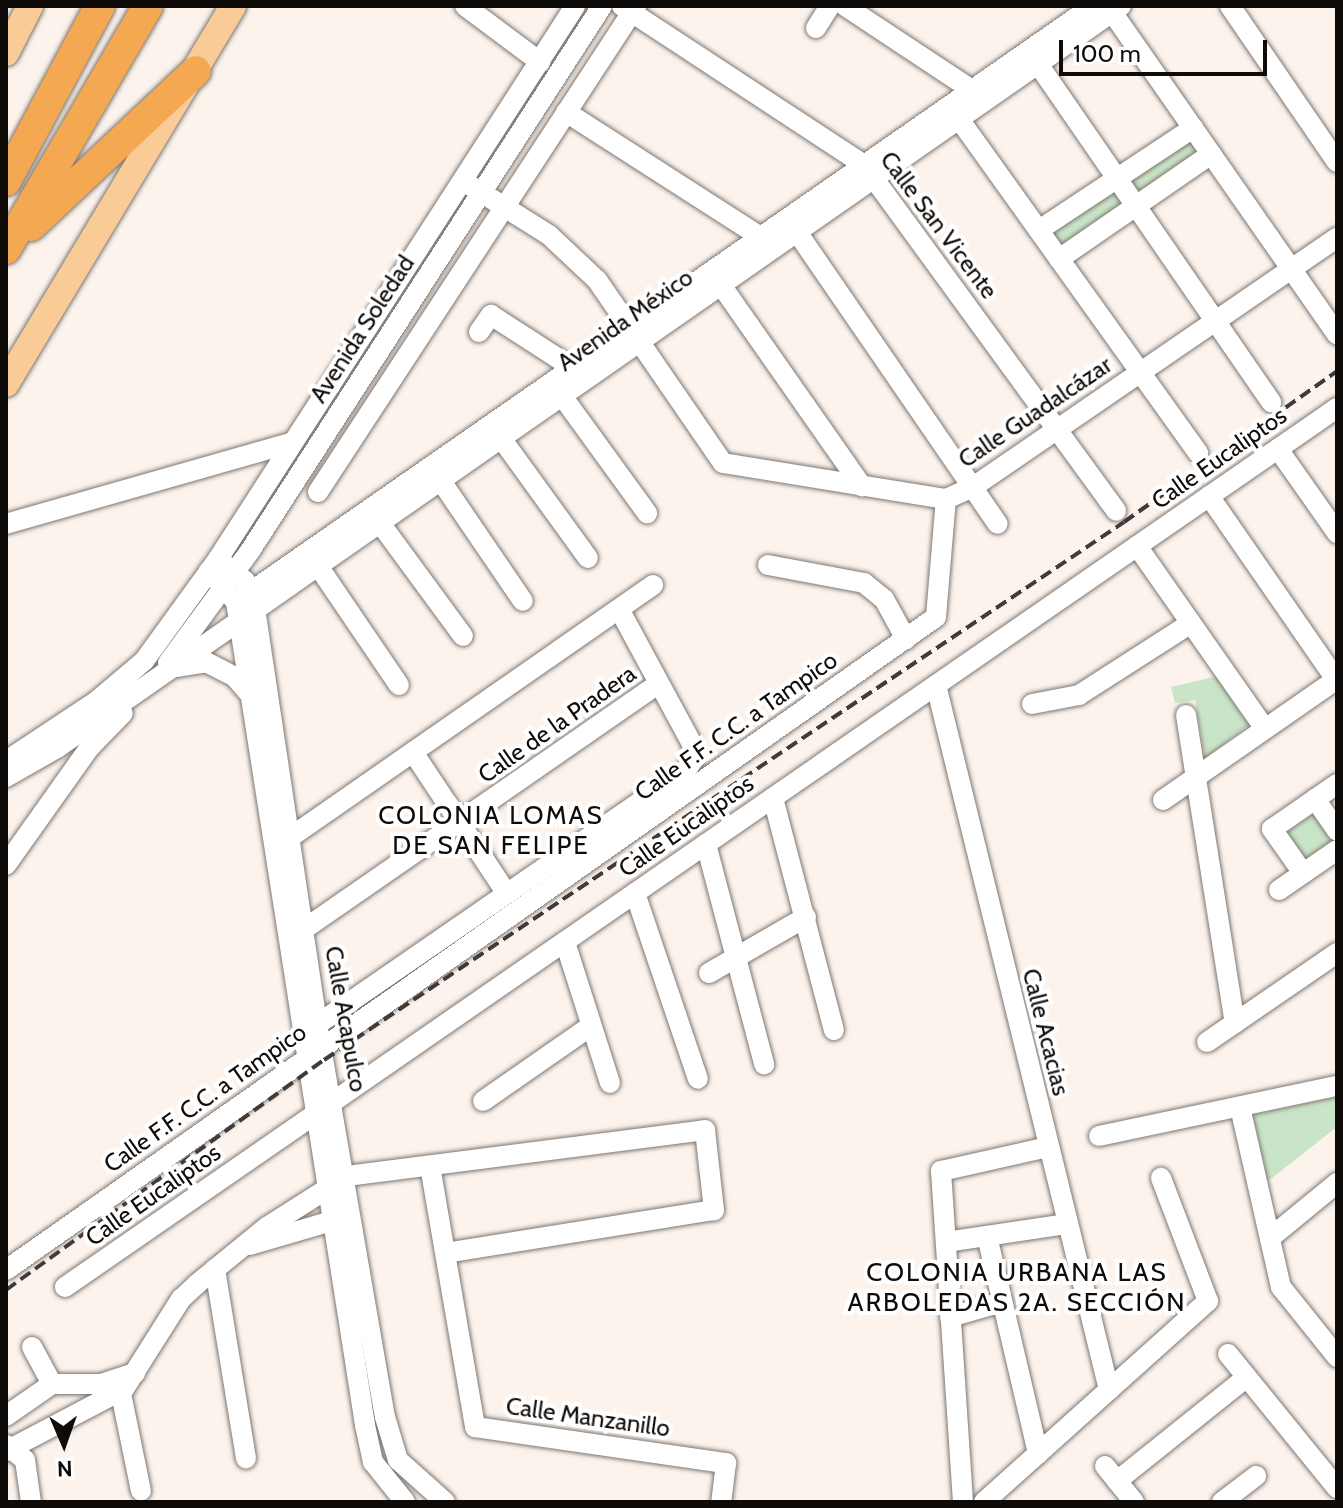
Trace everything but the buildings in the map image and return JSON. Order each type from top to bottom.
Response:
[{"type":"highway","points":[[75,49],[85,6]]},
{"type":"highway","points":[[6,181],[100,6]]},
{"type":"highway","points":[[6,249],[148,6]]},
{"type":"highway","points":[[6,249],[196,71]]},
{"type":"highway","points":[[6,168],[38,118]]},
{"type":"main road","points":[[6,53],[30,6]]},
{"type":"main road","points":[[6,384],[233,6]]},
{"type":"street","points":[[465,6],[540,62]]},
{"type":"street","name":"Avenida Soledad","points":[[6,761],[86,709],[234,589],[291,443],[602,6]]},
{"type":"street","points":[[816,28],[830,6]]},
{"type":"street","points":[[845,6],[972,90]]},
{"type":"street","points":[[1046,38],[1066,6]]},
{"type":"street","points":[[1230,6],[1337,162]]},
{"type":"street","points":[[318,492],[505,207],[630,8]]},
{"type":"street","name":"Calle San Vicente","points":[[630,8],[869,172],[1116,511]]},
{"type":"street","points":[[1109,8],[1337,334]]},
{"type":"street","name":"Avenida México","points":[[158,676],[234,589],[573,368],[721,285],[797,232],[972,90],[1046,38],[1109,8]]},
{"type":"street","name":"Avenida México","points":[[234,589],[318,566],[562,396],[761,237],[959,119],[1038,64],[1109,8]]},
{"type":"street","name":"Avenida Soledad","points":[[158,676],[234,589],[361,379],[569,9]]},
{"type":"street","points":[[1038,64],[1271,402]]},
{"type":"street","points":[[566,112],[761,237]]},
{"type":"street","points":[[959,119],[1198,453]]},
{"type":"street","points":[[1039,230],[1193,128]]},
{"type":"street","points":[[1059,259],[1211,154]]},
{"type":"street","points":[[472,186],[575,258],[637,334]]},
{"type":"street","points":[[797,232],[998,524]]},
{"type":"street","name":"Calle Guadalcázar","points":[[637,334],[723,463],[946,499],[973,487],[1337,238]]},
{"type":"street","points":[[721,285],[862,486]]},
{"type":"street","points":[[479,332],[491,315],[573,368]]},
{"type":"street","points":[[361,379],[384,390]]},
{"type":"street","points":[[562,396],[647,513]]},
{"type":"street","name":"Calle Eucaliptos","points":[[65,1287],[1337,408]]},
{"type":"street","points":[[501,438],[588,558]]},
{"type":"street","points":[[6,524],[291,443]]},
{"type":"street","points":[[1278,449],[1335,524]]},
{"type":"street","points":[[441,481],[523,601]]},
{"type":"street","points":[[1163,800],[1337,680],[1209,496]]},
{"type":"street","name":"Calle F.F. C.C. a Tampico","points":[[6,1270],[936,617],[946,499]]},
{"type":"street","points":[[380,523],[463,636]]},
{"type":"street","points":[[1137,546],[1265,729]]},
{"type":"street","points":[[768,565],[864,583],[884,599],[906,639]]},
{"type":"street","points":[[318,566],[399,685]]},
{"type":"street","points":[[272,850],[653,585]]},
{"type":"street","name":"Calle Acapulco","points":[[234,589],[286,940],[313,1053],[333,1102],[365,1425],[373,1462],[390,1498]]},
{"type":"street","name":"Calle Acapulco","points":[[234,589],[291,837],[318,1024],[313,1053],[315,1114],[341,1183]]},
{"type":"street","points":[[318,1024],[505,891],[686,770],[694,759],[692,744],[619,609]]},
{"type":"street","points":[[1032,704],[1079,695],[1191,623]]},
{"type":"street","points":[[6,777],[47,754],[158,676],[186,662],[206,662],[234,676],[249,693]]},
{"type":"street","points":[[6,865],[55,792],[90,747],[158,676]]},
{"type":"street","name":"Calle de la Pradera","points":[[286,940],[460,824],[658,684]]},
{"type":"street","name":"Calle Acacias","points":[[936,685],[1109,1390]]},
{"type":"street","points":[[1186,715],[1235,1023]]},
{"type":"street","points":[[413,752],[505,891]]},
{"type":"street","points":[[47,754],[55,792]]},
{"type":"street","points":[[1303,873],[1272,829],[1337,784]]},
{"type":"street","points":[[773,798],[834,1030]]},
{"type":"street","points":[[1315,799],[1337,831]]},
{"type":"street","points":[[706,844],[739,955],[764,1064]]},
{"type":"street","points":[[1279,890],[1337,850]]},
{"type":"street","points":[[635,893],[698,1079]]},
{"type":"street","points":[[709,973],[806,917]]},
{"type":"street","points":[[565,942],[610,1083]]},
{"type":"street","points":[[1207,1042],[1337,953]]},
{"type":"street","points":[[483,1101],[591,1026]]},
{"type":"street","points":[[1099,1136],[1337,1086]]},
{"type":"street","points":[[1240,1107],[1281,1287],[1337,1357]]},
{"type":"street","points":[[289,1224],[341,1183],[705,1130],[714,1210],[446,1253]]},
{"type":"street","points":[[963,1502],[941,1171],[1048,1147]]},
{"type":"street","name":"Calle Manzanillo","points":[[431,1171],[475,1427],[726,1463],[721,1502]]},
{"type":"street","points":[[984,1502],[1208,1301],[1161,1178]]},
{"type":"street","points":[[1270,1238],[1337,1183]]},
{"type":"street","points":[[31,1502],[25,1460],[7,1449],[139,1371],[181,1299],[215,1269],[250,1245],[257,1233],[289,1224],[344,1218]]},
{"type":"street","name":"Calle Acapulco","points":[[344,1218],[385,1417],[398,1460],[407,1470],[390,1498]]},
{"type":"street","points":[[946,1242],[1066,1224]]},
{"type":"street","points":[[987,1236],[1038,1454]]},
{"type":"street","points":[[215,1269],[246,1458]]},
{"type":"street","points":[[950,1317],[1002,1302]]},
{"type":"street","points":[[32,1347],[52,1384]]},
{"type":"street","points":[[1228,1354],[1337,1488]]},
{"type":"street","points":[[1134,1502],[1111,1474],[1247,1377]]},
{"type":"street","points":[[6,1416],[52,1384],[121,1384]]},
{"type":"street","points":[[121,1384],[141,1491]]},
{"type":"street","points":[[407,1470],[445,1502]]},
{"type":"street","points":[[1230,1500],[1256,1476]]},
{"type":"green space","points":[[1188,133],[1205,157],[1062,257],[1045,233]]},
{"type":"green space","points":[[1218,676],[1250,724],[1205,758],[1195,700],[1175,703],[1171,687]]},
{"type":"green space","points":[[1315,813],[1334,840],[1306,860],[1287,833]]},
{"type":"green space","points":[[1337,1097],[1337,1127],[1268,1181],[1253,1115]]},
{"type":"railway","points":[[6,1290],[324,1060],[1124,522],[1337,371]]},
{"type":"district","name":"COLONIA LOMAS DE SAN FELIPE","points":[[491,831]]},
{"type":"district","name":"COLONIA URBANA LAS ARBOLEDAS 2A. SECCIÓN","points":[[1017,1288]]}]
